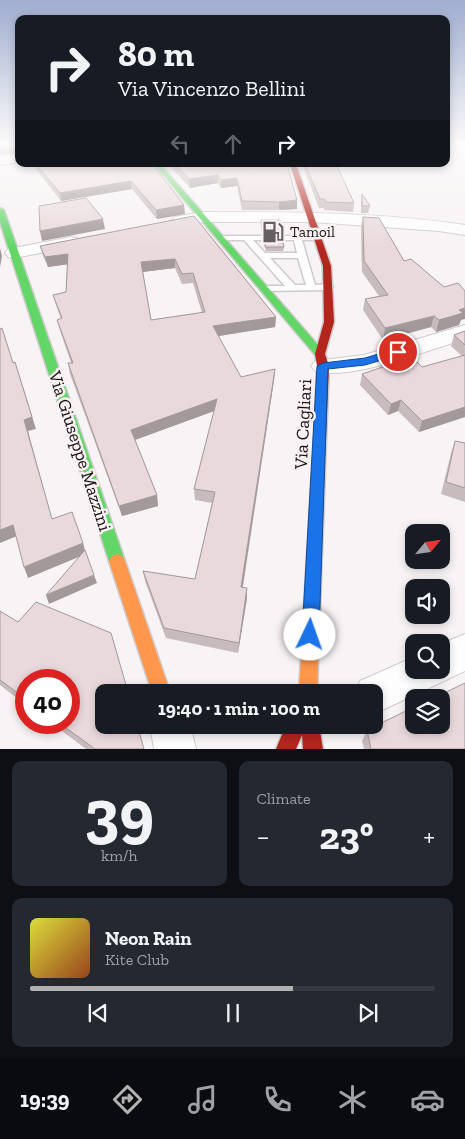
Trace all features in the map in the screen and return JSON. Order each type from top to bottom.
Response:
[{"type":"street","points":[[169,178],[265,289],[322,360],[365,362],[465,332]]},
{"type":"street","name":"Via Cagliari","points":[[298,178],[327,266],[329,322],[322,360],[308,684]]},
{"type":"street","name":"Via Giuseppe Mazzini","points":[[0,210],[158,684]]},
{"type":"street","points":[[164,224],[203,217],[312,216],[439,226],[465,230]]},
{"type":"street","points":[[14,253],[89,238]]},
{"type":"street","points":[[450,659],[465,652]]},
{"type":"street","points":[[383,691],[408,679]]},
{"type":"street","points":[[172,734],[175,749]]},
{"type":"street","points":[[286,749],[292,734]]},
{"type":"street","points":[[311,734],[313,749]]},
{"type":"lane","points":[[221,238],[318,238]]},
{"type":"lane","points":[[246,238],[292,288]]},
{"type":"lane","points":[[297,238],[311,287]]},
{"type":"lane","points":[[262,256],[301,255]]},
{"type":"lane","points":[[265,289],[328,287]]},
{"type":"building","points":[[48,178],[163,178],[184,205],[156,210],[131,181],[60,193]]},
{"type":"building","points":[[220,178],[291,178],[297,200],[279,202],[242,201],[237,178],[221,180]]},
{"type":"building","points":[[311,178],[342,178],[354,203],[325,202],[325,199],[320,199]]},
{"type":"building","points":[[362,194],[370,206],[362,206]]},
{"type":"building","points":[[86,198],[103,219],[40,231],[39,206]]},
{"type":"building","points":[[194,216],[276,317],[213,326],[241,377],[275,369],[241,587],[247,588],[239,643],[164,628],[143,571],[195,579],[215,492],[194,489],[217,399],[131,430],[157,495],[119,506],[68,363],[73,363],[57,320],[62,318],[53,295],[66,292],[68,254],[45,257],[40,246]],"holes":[[[175,259],[182,274],[193,273],[205,312],[151,320],[141,262]]]},
{"type":"building","points":[[363,217],[379,218],[404,261],[411,259],[444,287],[458,283],[465,291],[465,308],[459,310],[463,313],[439,320],[434,316],[385,328],[365,299],[388,295],[364,261]]},
{"type":"building","points":[[261,220],[280,220],[281,230],[262,230]]},
{"type":"building","points":[[263,238],[282,238],[284,247],[266,247]]},
{"type":"building","points":[[2,328],[32,417],[24,420],[52,519],[72,512],[83,543],[24,567],[13,525],[0,530],[0,329]]},
{"type":"building","points":[[465,331],[465,345],[454,335]]},
{"type":"building","points":[[465,355],[465,407],[422,421],[401,400],[391,404],[362,374],[412,357],[422,367]]},
{"type":"building","points":[[455,441],[465,443],[465,488],[446,482]]},
{"type":"building","points":[[85,550],[94,575],[46,595]]},
{"type":"building","points":[[36,602],[111,633],[126,684],[95,684],[95,734],[140,734],[144,749],[95,749],[74,734],[80,734],[80,669],[15,669],[15,691],[0,680],[0,611],[18,622]]},
{"type":"building","points":[[465,683],[465,749],[371,749],[368,734],[383,734],[383,722],[405,711],[405,734],[450,734],[450,690]]},
{"type":"traffic: fast","points":[[169,178],[320,354]]},
{"type":"traffic: fast","points":[[0,210],[117,561]]},
{"type":"traffic: slow","points":[[308,684],[320,438]]},
{"type":"traffic: slow","points":[[117,561],[158,684]]},
{"type":"traffic: jam","points":[[298,178],[327,266],[329,322],[320,354],[323,366],[320,438]]},
{"type":"traffic: jam","points":[[286,749],[292,734]]},
{"type":"traffic: jam","points":[[311,734],[313,749]]},
{"type":"place","name":"Tamoil","points":[[273,232]]},
{"type":"route","points":[[310,635],[323,366],[365,362],[398,352]]}]
